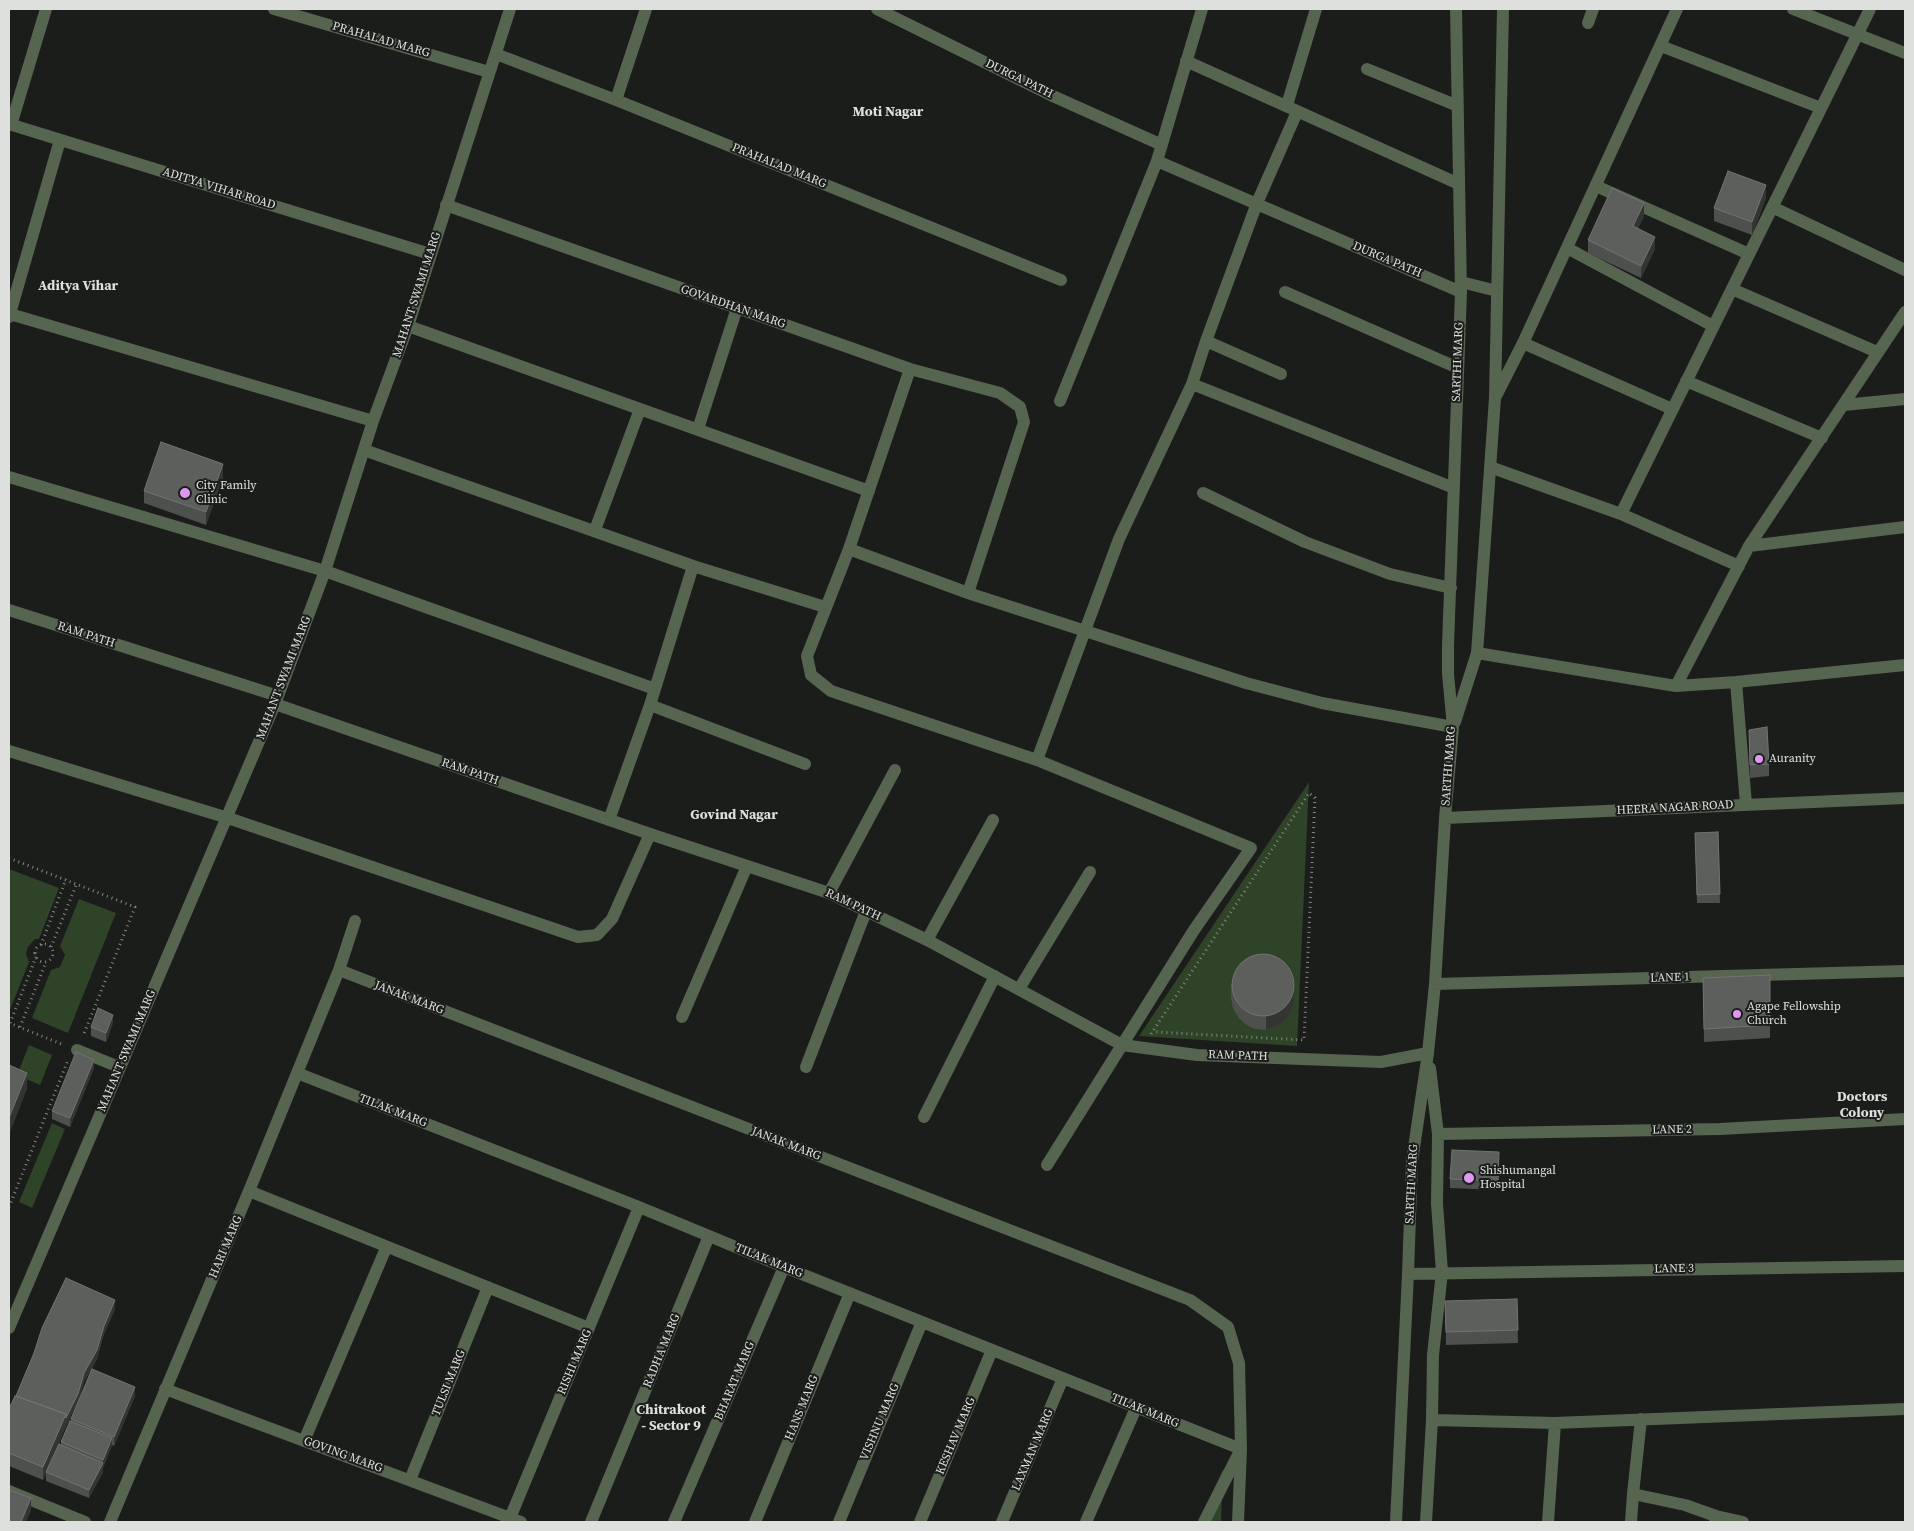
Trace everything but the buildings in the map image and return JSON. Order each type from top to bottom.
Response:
[{"type":"street","points":[[10,124],[46,9]]},
{"type":"street","name":"PRAHALAD MARG","points":[[274,9],[489,72]]},
{"type":"street","name":"MAHANT SWAMI MARG","points":[[9,1328],[277,700],[324,571],[408,326],[510,9]]},
{"type":"street","points":[[616,100],[646,9]]},
{"type":"street","name":"DURGA PATH","points":[[878,9],[1162,146]]},
{"type":"street","points":[[1060,401],[1158,161],[1202,9]]},
{"type":"street","points":[[1037,760],[1119,539],[1192,384],[1256,203],[1292,109],[1316,9]]},
{"type":"street","name":"SARTHI MARG","points":[[1396,1522],[1412,1160],[1428,1053],[1435,984],[1445,818],[1453,727],[1448,674],[1461,287],[1456,9]]},
{"type":"street","points":[[848,549],[968,593],[1246,684],[1303,698],[1453,727],[1478,653],[1495,398],[1503,9]]},
{"type":"street","points":[[1588,23],[1593,9]]},
{"type":"street","points":[[1495,398],[1523,343],[1677,9]]},
{"type":"street","points":[[1793,9],[1905,53]]},
{"type":"street","points":[[1621,514],[1870,9]]},
{"type":"street","points":[[1660,46],[1821,108]]},
{"type":"street","name":"PRAHALAD MARG","points":[[496,54],[616,100],[1062,280]]},
{"type":"street","points":[[1186,61],[1459,184]]},
{"type":"street","points":[[1367,69],[1458,106]]},
{"type":"street","name":"ADITYA VIHAR ROAD","points":[[10,124],[430,254]]},
{"type":"street","points":[[60,140],[9,316],[374,421]]},
{"type":"street","name":"DURGA PATH","points":[[1158,161],[1461,287],[1497,290]]},
{"type":"street","points":[[1596,186],[1749,254]]},
{"type":"street","name":"GOVARDHAN MARG","points":[[446,205],[910,369],[1000,393],[1020,407],[1024,422],[968,593]]},
{"type":"street","points":[[1772,206],[1905,270]]},
{"type":"street","points":[[1567,248],[1713,326]]},
{"type":"street","points":[[1732,289],[1877,352]]},
{"type":"street","points":[[1285,292],[1458,368]]},
{"type":"street","points":[[698,430],[737,308]]},
{"type":"street","points":[[1676,686],[1749,546],[1905,312]]},
{"type":"street","points":[[408,326],[869,491]]},
{"type":"street","points":[[1206,341],[1281,374]]},
{"type":"street","points":[[1523,343],[1672,409]]},
{"type":"street","points":[[910,369],[869,491],[807,656],[811,675],[831,691],[1037,760],[1251,848],[1194,930],[1047,1165]]},
{"type":"street","points":[[1686,381],[1822,438]]},
{"type":"street","points":[[1192,384],[1454,488]]},
{"type":"street","points":[[1844,405],[1905,399]]},
{"type":"street","points":[[595,530],[640,409]]},
{"type":"street","points":[[364,450],[694,566],[825,607]]},
{"type":"street","points":[[1490,468],[1621,514],[1739,566]]},
{"type":"street","points":[[9,477],[324,571],[655,689]]},
{"type":"street","points":[[1203,493],[1305,542],[1390,574],[1451,588]]},
{"type":"street","points":[[1749,546],[1905,527]]},
{"type":"street","points":[[609,820],[650,704],[694,566]]},
{"type":"street","name":"RAM PATH","points":[[9,610],[277,700],[609,820],[829,893],[927,940],[1122,1045],[1197,1055],[1381,1062],[1428,1053]]},
{"type":"street","points":[[1478,653],[1676,686],[1736,682],[1905,664]]},
{"type":"street","points":[[1736,682],[1746,804]]},
{"type":"street","points":[[650,704],[805,764]]},
{"type":"street","points":[[9,751],[228,818],[578,937],[598,936],[612,919],[650,834]]},
{"type":"street","points":[[829,893],[895,770]]},
{"type":"street","name":"HEERA NAGAR ROAD","points":[[1445,818],[1905,798]]},
{"type":"street","points":[[927,940],[992,820]]},
{"type":"street","points":[[682,1017],[747,866]]},
{"type":"street","points":[[1020,989],[1090,872]]},
{"type":"street","points":[[806,1067],[866,912]]},
{"type":"street","name":"HARI MARG","points":[[110,1522],[249,1191],[339,970],[355,921]]},
{"type":"street","name":"JANAK MARG","points":[[339,970],[1190,1300],[1228,1327],[1239,1363],[1241,1449]]},
{"type":"street","name":"LANE 1","points":[[1435,984],[1905,971]]},
{"type":"street","points":[[924,1117],[995,976]]},
{"type":"street","points":[[75,1049],[119,1067]]},
{"type":"street","points":[[1426,1522],[1432,1420],[1433,1355],[1442,1272],[1437,1204],[1438,1134],[1428,1053]]},
{"type":"street","name":"TILAK MARG","points":[[297,1073],[639,1207],[784,1267],[1241,1449]]},
{"type":"street","name":"LANE 2","points":[[1438,1134],[1720,1129],[1905,1119]]},
{"type":"street","points":[[249,1191],[386,1248],[589,1328]]},
{"type":"street","name":"RISHI MARG","points":[[516,1520],[589,1328],[639,1207]]},
{"type":"street","name":"RADHA MARG","points":[[591,1522],[709,1236]]},
{"type":"street","points":[[304,1441],[386,1248]]},
{"type":"street","name":"LANE 3","points":[[1408,1274],[1905,1266]]},
{"type":"street","name":"BHARAT MARG","points":[[674,1522],[784,1267]]},
{"type":"street","name":"TULSI MARG","points":[[410,1480],[488,1287]]},
{"type":"street","name":"HANS MARG","points":[[755,1522],[850,1293]]},
{"type":"street","name":"VISHNU MARG","points":[[838,1522],[922,1322]]},
{"type":"street","name":"KESHAV MARG","points":[[920,1522],[992,1350]]},
{"type":"street","name":"LAXMAN MARG","points":[[1002,1522],[1063,1378]]},
{"type":"street","name":"GOVING MARG","points":[[165,1389],[516,1520]]},
{"type":"street","points":[[1086,1522],[1136,1408]]},
{"type":"street","points":[[1432,1420],[1555,1423],[1905,1409]]},
{"type":"street","points":[[1631,1522],[1641,1420]]},
{"type":"street","points":[[1548,1522],[1555,1423]]},
{"type":"street","points":[[1204,1522],[1241,1449]]},
{"type":"street","points":[[1238,1522],[1241,1449]]},
{"type":"street","points":[[9,1491],[85,1522]]},
{"type":"street","points":[[1633,1494],[1685,1506],[1715,1519],[1743,1522]]},
{"type":"path","points":[[1145,1048],[1152,1032],[1309,793],[1315,798],[1304,1040],[1152,1032]]},
{"type":"path","points":[[9,858],[135,907],[9,1207]]},
{"type":"path","points":[[66,879],[9,1023],[75,1049]]},
{"type":"path","points":[[20,1027],[46,962],[53,956],[51,948],[77,883]]},
{"type":"path","points":[[40,945],[46,944],[51,948]]},
{"type":"path","points":[[36,957],[46,962]]},
{"type":"green space","points":[[1309,782],[1297,1046],[1139,1036]]},
{"type":"green space","points":[[9,869],[59,888],[39,939],[35,939],[28,947],[26,954],[29,962],[10,1010]]},
{"type":"green space","points":[[79,899],[116,913],[68,1033],[32,1018],[51,970],[60,967],[65,955],[60,946]]},
{"type":"green space","points":[[29,1045],[52,1055],[40,1085],[17,1075]]},
{"type":"green space","points":[[52,1123],[65,1129],[32,1208],[19,1202]]},
{"type":"green space","points":[[1223,1469],[1221,1522],[1200,1522]]},
{"type":"place","name":"City Family Clinic","points":[[185,493]]},
{"type":"place","name":"Auranity","points":[[1759,759]]},
{"type":"place","name":"Agape Fellowship Church","points":[[1737,1014]]},
{"type":"place","name":"Shishumangal Hospital","points":[[1469,1178]]},
{"type":"district","name":"Moti Nagar","points":[[888,112]]},
{"type":"district","name":"Aditya Vihar","points":[[78,286]]},
{"type":"district","name":"Govind Nagar","points":[[734,815]]},
{"type":"district","name":"Doctors Colony","points":[[1862,1106]]},
{"type":"district","name":"Chitrakoot - Sector 9","points":[[671,1418]]}]
